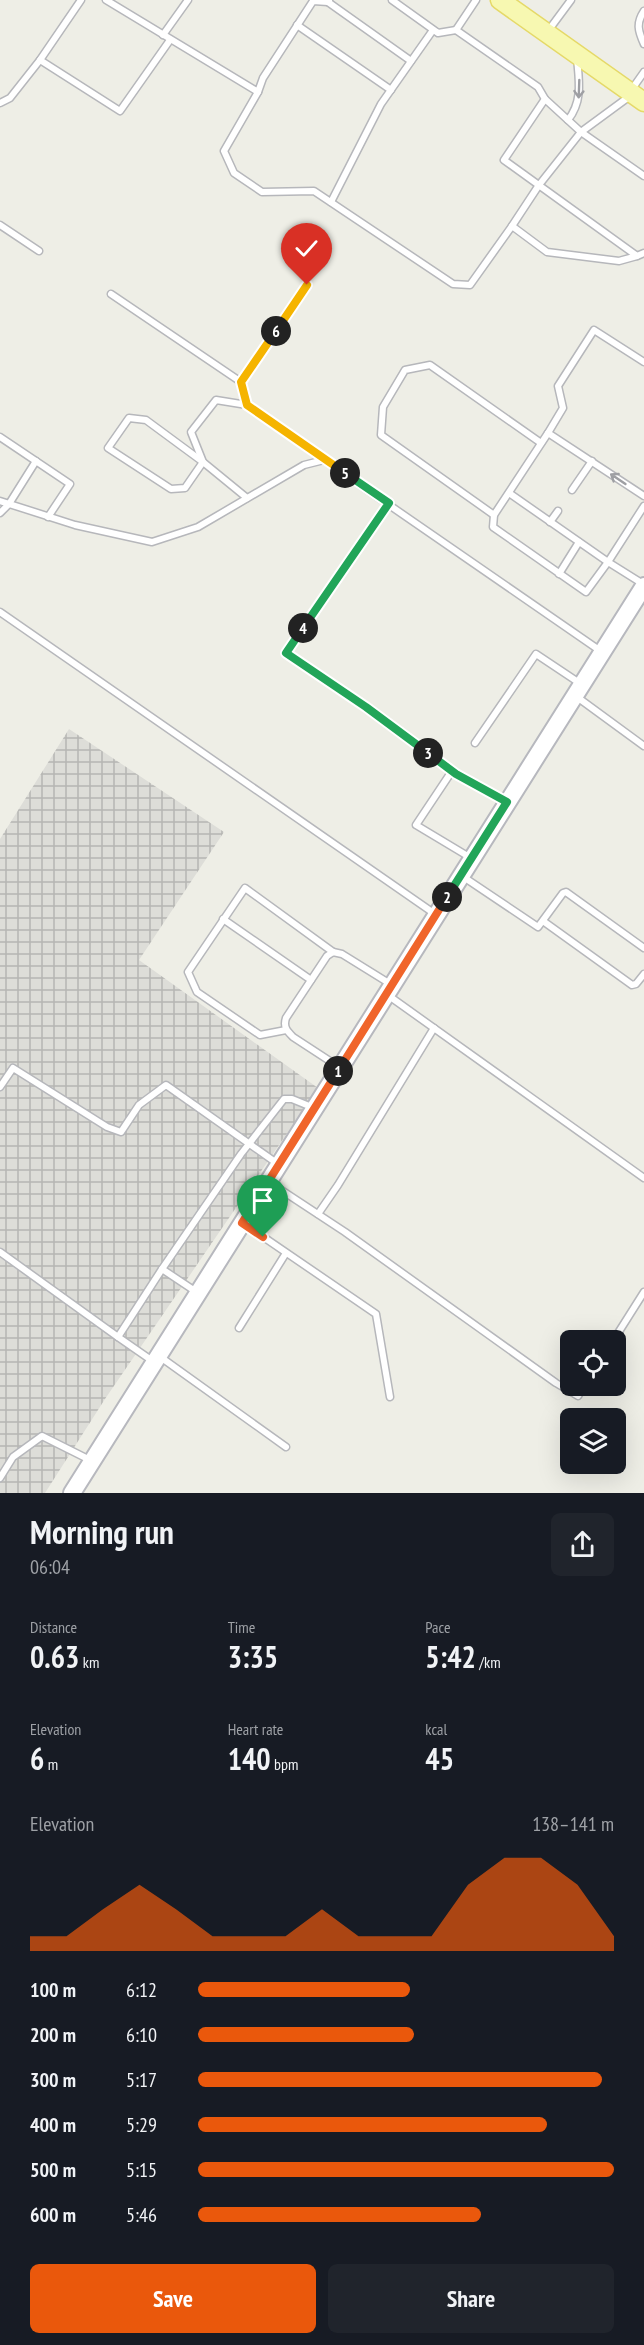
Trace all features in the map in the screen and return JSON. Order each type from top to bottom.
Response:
[{"type":"main road","points":[[500,0],[635,96]]},
{"type":"street","points":[[72,1493],[644,585]]},
{"type":"lane","points":[[0,103],[10,98],[40,60],[81,0]]},
{"type":"lane","points":[[106,0],[258,92]]},
{"type":"lane","points":[[163,35],[188,0]]},
{"type":"lane","points":[[392,0],[438,33],[456,30],[538,87],[545,99],[581,132],[644,176]]},
{"type":"lane","points":[[456,30],[476,0]]},
{"type":"lane","points":[[547,33],[571,0]]},
{"type":"lane","points":[[411,61],[328,1],[313,1],[263,78],[258,92],[224,151],[234,173],[262,192],[314,191],[453,284],[470,285],[539,185],[581,132],[635,96],[644,72]]},
{"type":"lane","points":[[644,11],[639,18],[638,31],[644,44]]},
{"type":"lane","points":[[297,25],[391,90]]},
{"type":"lane","points":[[331,202],[381,104],[433,30]]},
{"type":"lane","points":[[40,60],[120,111],[170,40]]},
{"type":"lane","points":[[568,120],[580,94],[577,55]]},
{"type":"lane","points":[[545,99],[504,160],[637,256]]},
{"type":"lane","points":[[0,225],[39,251]]},
{"type":"lane","points":[[512,226],[548,252],[619,261],[644,253]]},
{"type":"lane","points":[[241,382],[307,285]]},
{"type":"lane","points":[[111,294],[241,382],[247,405]]},
{"type":"lane","points":[[644,362],[594,330],[558,386],[563,408],[494,515],[493,527],[586,592],[644,506]]},
{"type":"lane","points":[[494,515],[381,435],[383,407],[405,370],[430,364],[542,443]]},
{"type":"lane","points":[[203,462],[191,432],[216,400],[247,405],[602,652]]},
{"type":"lane","points":[[203,462],[185,488],[171,489],[108,448],[129,418],[146,420],[203,462],[247,498]]},
{"type":"lane","points":[[548,432],[644,496]]},
{"type":"lane","points":[[0,447],[2,438],[70,484],[48,517]]},
{"type":"lane","points":[[0,501],[48,517],[152,542],[198,527],[304,465],[324,460]]},
{"type":"lane","points":[[0,513],[9,504],[36,461]]},
{"type":"lane","points":[[572,490],[592,461]]},
{"type":"lane","points":[[508,493],[644,585]]},
{"type":"lane","points":[[389,503],[286,653],[366,707],[452,771],[507,802]]},
{"type":"lane","points":[[550,522],[558,511]]},
{"type":"lane","points":[[559,574],[579,542]]},
{"type":"lane","points":[[0,612],[436,915]]},
{"type":"lane","points":[[475,744],[536,654],[644,746]]},
{"type":"lane","points":[[452,771],[416,825],[472,858]]},
{"type":"lane","points":[[461,875],[537,927],[563,892],[566,892],[644,948]]},
{"type":"lane","points":[[286,1030],[260,1035],[197,992],[188,972],[245,888],[333,952],[342,954],[389,989],[434,1028],[644,1178]]},
{"type":"lane","points":[[223,919],[311,980]]},
{"type":"lane","points":[[543,921],[632,985],[636,984],[644,974]]},
{"type":"lane","points":[[333,952],[327,956],[286,1018],[285,1023],[286,1030],[293,1037],[340,1067]]},
{"type":"lane","points":[[318,1214],[434,1028]]},
{"type":"lane","points":[[0,1086],[13,1068],[107,1127],[121,1132],[139,1105],[166,1085],[279,1165]]},
{"type":"lane","points":[[118,1337],[241,1154],[284,1099],[292,1099],[314,1108]]},
{"type":"lane","points":[[268,1181],[560,1385]]},
{"type":"lane","points":[[242,1223],[376,1314],[390,1397]]},
{"type":"lane","points":[[0,1252],[118,1337],[157,1359],[286,1447]]},
{"type":"lane","points":[[239,1328],[286,1253]]},
{"type":"lane","points":[[162,1269],[198,1293]]},
{"type":"lane","points":[[620,1330],[644,1292]]},
{"type":"lane","points":[[0,1478],[13,1457],[42,1436],[92,1462]]},
{"type":"shaded area","points":[[69,729],[224,832],[139,960],[318,1088],[105,1399],[45,1493],[0,1493],[0,839]]},
{"type":"route","points":[[263,1237],[242,1223],[507,802],[456,774],[366,707],[286,653],[389,503],[247,405],[241,382],[307,285]]}]
